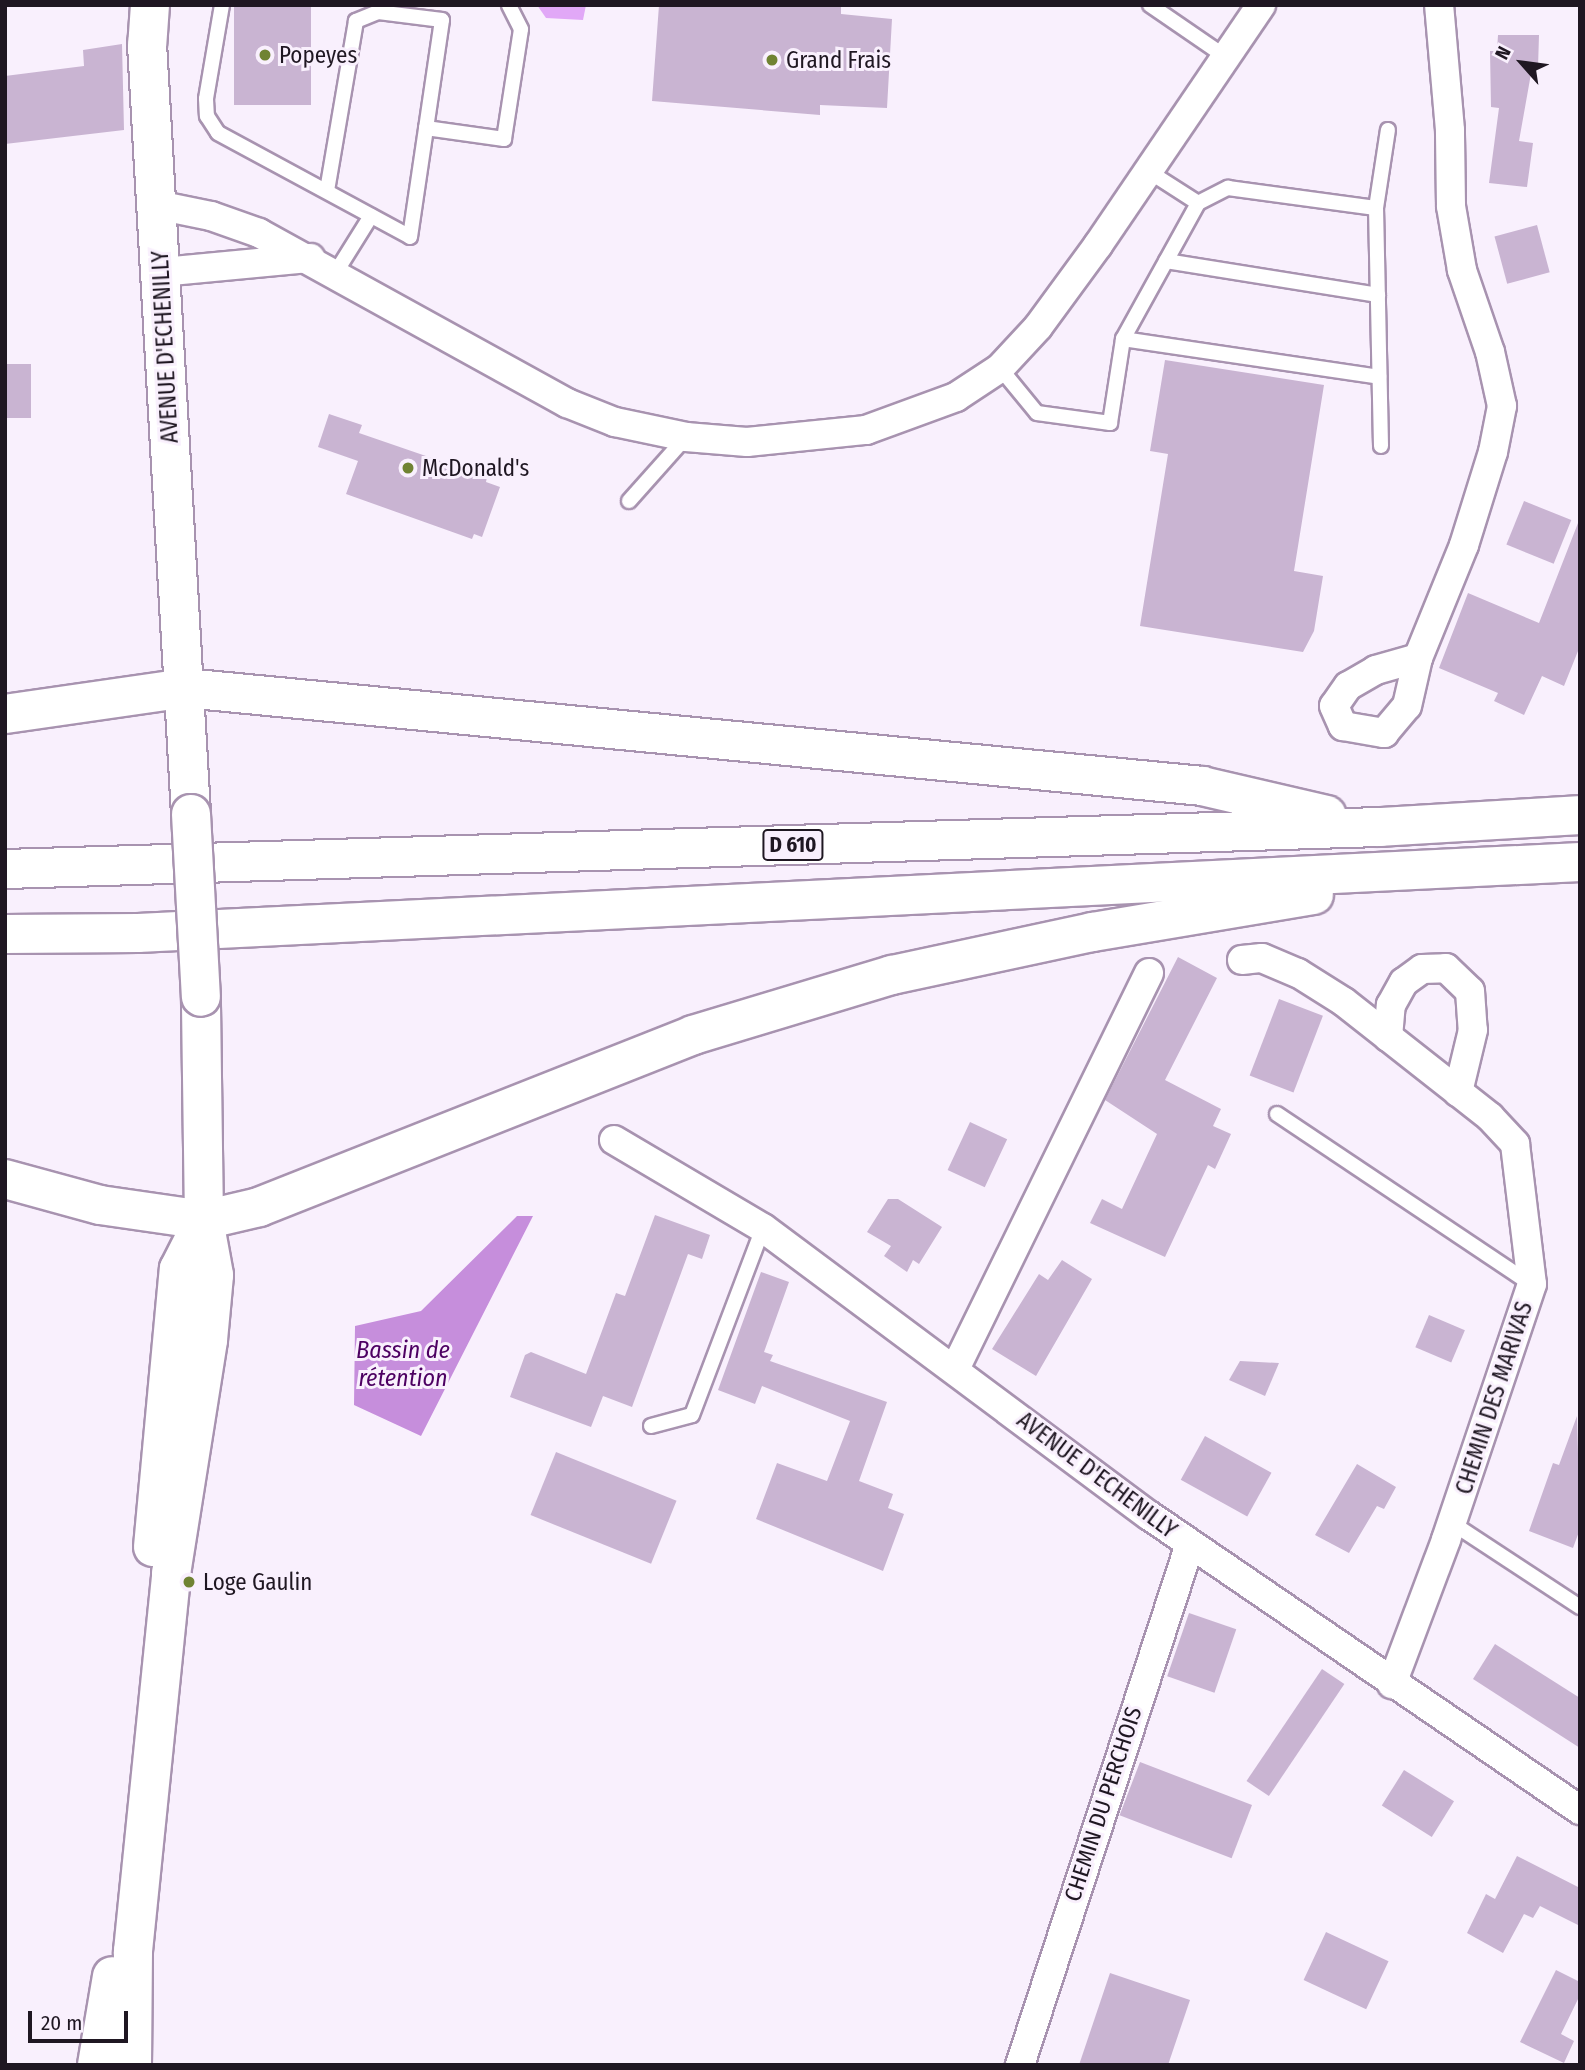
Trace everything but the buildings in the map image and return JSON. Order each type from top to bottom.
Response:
[{"type":"main road","name":"AVENUE D'ECHENILLY","points":[[132,2065],[133,1951],[171,1574],[210,1326],[214,1275],[204,1220],[201,997],[147,44],[150,5]]},
{"type":"main road","points":[[5,714],[185,688],[1202,786],[1380,827]]},
{"type":"main road","name":"D 610","points":[[5,869],[1380,827],[1580,815]]},
{"type":"main road","points":[[5,934],[138,933],[1580,862]]},
{"type":"main road","points":[[5,1179],[100,1205],[204,1220],[259,1207],[693,1035],[892,975],[1079,934],[1486,866]]},
{"type":"main road","points":[[97,2065],[117,1937],[180,1269],[204,1220]]},
{"type":"street","points":[[157,205],[211,216],[310,258],[567,403],[615,422],[685,437],[747,442],[866,430],[956,397],[1000,368],[1038,327],[1261,5]]},
{"type":"street","points":[[1418,659],[1464,545],[1493,453],[1502,406],[1462,270],[1451,206],[1439,5]]},
{"type":"street","points":[[160,272],[310,258]]},
{"type":"street","name":"CHEMIN DES MARIVAS","points":[[1242,960],[1262,958],[1298,973],[1388,1037],[1458,1092],[1515,1143],[1532,1284],[1452,1523],[1392,1684]]},
{"type":"street","points":[[1388,1037],[1391,1005],[1404,982],[1422,969],[1446,968],[1470,991],[1473,1030],[1458,1092]]},
{"type":"street","points":[[955,1369],[1149,973]]},
{"type":"street","name":"AVENUE D'ECHENILLY","points":[[614,1140],[763,1227],[1190,1544],[1580,1810]]},
{"type":"street","name":"CHEMIN DU PERCHOIS","points":[[1020,2065],[1190,1544]]},
{"type":"lane","points":[[222,5],[207,116],[218,133],[410,237],[442,20],[378,12],[356,21],[327,191]]},
{"type":"lane","points":[[426,128],[504,139],[521,29],[509,5]]},
{"type":"lane","points":[[1150,5],[1226,57]]},
{"type":"lane","points":[[1381,446],[1376,208],[1388,130]]},
{"type":"lane","points":[[1148,171],[1198,203]]},
{"type":"lane","points":[[1000,368],[1037,413],[1110,423],[1122,339],[1198,203],[1228,188],[1376,208]]},
{"type":"lane","points":[[337,272],[371,216]]},
{"type":"lane","points":[[1166,261],[1378,295]]},
{"type":"lane","points":[[1122,339],[1379,377]]},
{"type":"lane","points":[[629,501],[685,437]]},
{"type":"lane","points":[[1277,1114],[1532,1284]]},
{"type":"lane","points":[[651,1426],[692,1415],[763,1227]]},
{"type":"lane","points":[[1452,1523],[1580,1607]]},
{"type":"shaded area","points":[[537,5],[586,5],[583,20],[546,18]]},
{"type":"water","name":"Bassin de rétention","points":[[517,1216],[533,1216],[421,1436],[354,1405],[355,1326],[421,1311]]},
{"type":"place","name":"Popeyes","points":[[265,55]]},
{"type":"place","name":"Grand Frais","points":[[772,60]]},
{"type":"place","name":"McDonald's","points":[[408,468]]},
{"type":"place","name":"Loge Gaulin","points":[[189,1582]]}]
